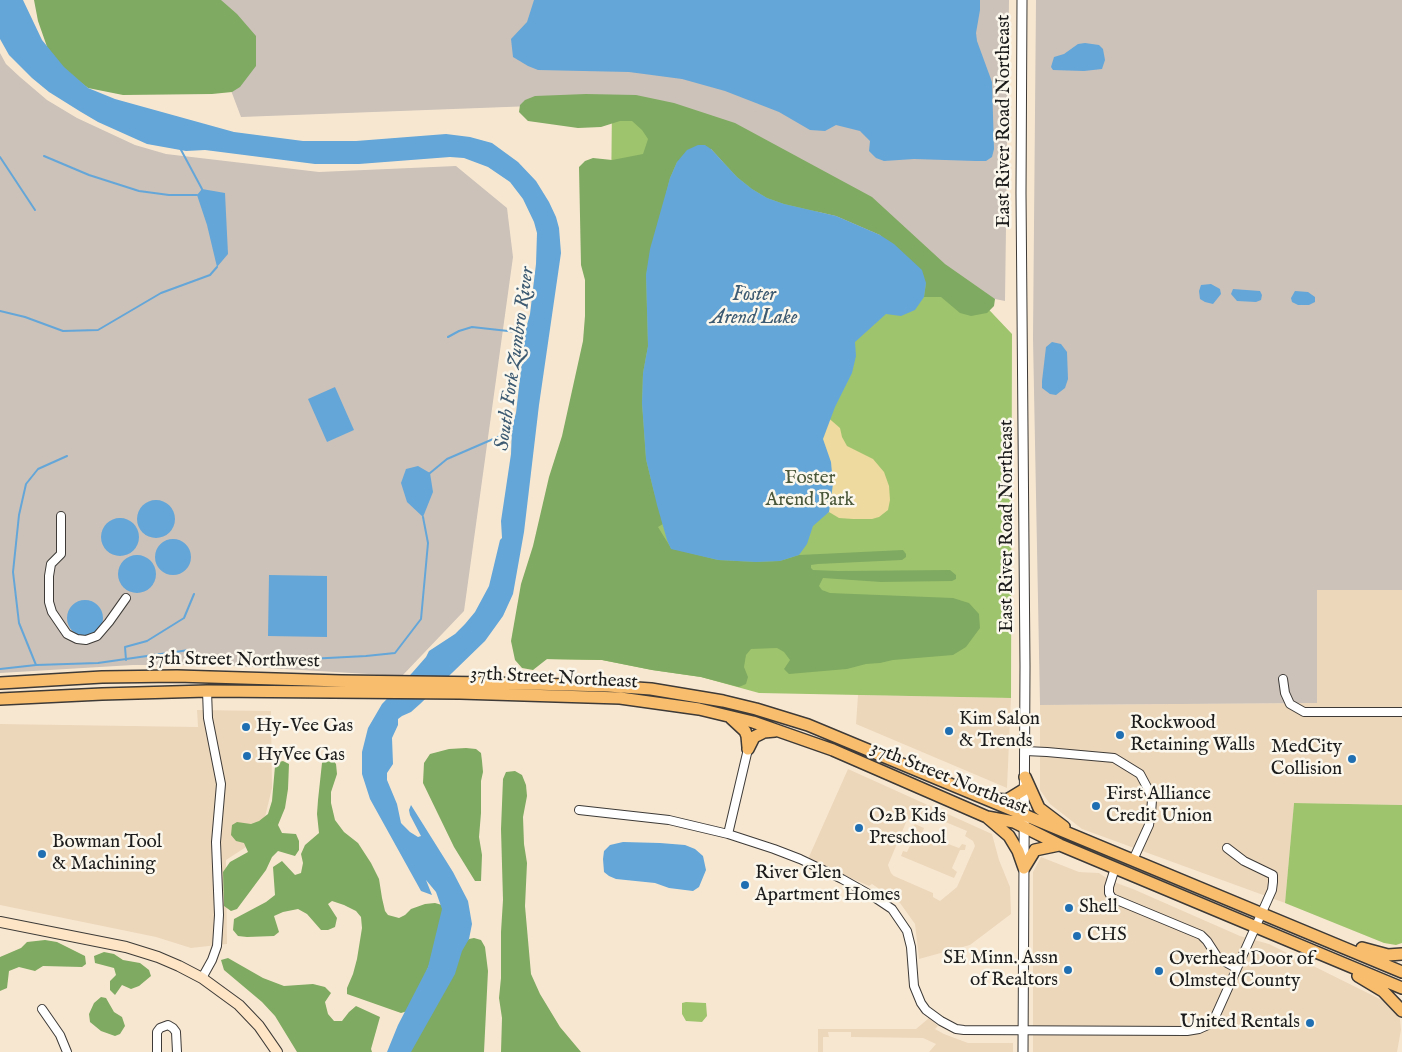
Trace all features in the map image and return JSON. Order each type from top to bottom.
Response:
[{"type":"main road","name":"37th Street Northwest","points":[[0,683],[102,677],[206,676],[460,693]]},
{"type":"main road","points":[[102,677],[102,694]]},
{"type":"main road","name":"37th Street Northwest","points":[[0,699],[102,694],[468,683]]},
{"type":"main road","name":"37th Street Northeast","points":[[468,683],[608,686],[651,689],[723,701],[787,717],[1071,833],[1402,972]]},
{"type":"main road","name":"37th Street Northeast","points":[[460,693],[620,698],[699,709],[753,722],[833,750],[987,817],[1014,822],[1060,845],[1402,988]]},
{"type":"main road","points":[[730,717],[745,731],[748,749]]},
{"type":"main road","points":[[748,749],[753,739],[764,732],[777,732],[800,738]]},
{"type":"main road","points":[[982,797],[1007,800],[1025,783],[1039,808],[1071,833]]},
{"type":"main road","points":[[987,817],[1009,836],[1018,851],[1024,868]]},
{"type":"main road","points":[[1024,868],[1035,850],[1060,845]]},
{"type":"main road","points":[[0,922],[158,956],[202,978],[233,1000],[254,1020],[277,1052]]},
{"type":"main road","points":[[1307,932],[1381,954],[1402,954]]},
{"type":"main road","points":[[1306,948],[1374,985],[1402,1011]]},
{"type":"street","name":"East River Road Northeast","points":[[1022,0],[1021,193],[1025,751],[1023,1052]]},
{"type":"street","points":[[61,516],[61,554],[51,564],[49,602],[52,612],[66,634],[77,639],[86,640],[97,636],[126,598]]},
{"type":"street","points":[[1283,679],[1285,693],[1290,704],[1304,712],[1402,712]]},
{"type":"street","points":[[202,978],[217,946],[219,915],[216,842],[221,784],[208,718],[208,691]]},
{"type":"street","points":[[728,834],[748,749]]},
{"type":"street","points":[[1025,751],[1114,758],[1140,774],[1152,800],[1151,814],[1149,825],[1133,860]]},
{"type":"street","points":[[579,810],[669,820],[728,834],[800,859],[842,879],[885,903],[898,917],[907,931],[912,947],[912,974],[917,995],[926,1010],[949,1026],[964,1030],[1187,1031],[1208,1025],[1215,1017],[1272,890],[1273,875],[1244,861],[1227,848]]},
{"type":"street","points":[[1115,868],[1109,887],[1109,893],[1112,898],[1200,935],[1207,941],[1218,958],[1225,964],[1236,968]]},
{"type":"street","points":[[42,1010],[60,1035],[67,1052]]},
{"type":"street","points":[[157,1052],[157,1032],[160,1028],[168,1025],[176,1032],[177,1052]]},
{"type":"shaded area","points":[[205,0],[1009,0],[1005,301],[975,295],[612,103],[241,117],[221,64]]},
{"type":"shaded area","points":[[1036,0],[1402,0],[1402,590],[1317,590],[1317,703],[1040,705],[1033,338]]},
{"type":"shaded area","points":[[0,53],[6,64],[47,100],[77,118],[135,145],[166,154],[319,172],[456,166],[507,208],[513,257],[464,611],[402,676],[218,665],[133,665],[0,673]]},
{"type":"shaded area","points":[[1317,590],[1402,590],[1402,805],[1294,803],[1285,903],[1082,829],[1050,804],[1040,790],[1040,705],[1317,703]]},
{"type":"shaded area","points":[[858,695],[1011,698],[1007,788],[856,724]]},
{"type":"shaded area","points":[[197,710],[271,711],[272,788],[260,838],[226,860],[227,944],[191,948],[156,937],[0,905],[0,724],[198,727]]},
{"type":"shaded area","points":[[848,769],[992,834],[999,860],[1010,887],[1011,914],[970,945],[919,959],[915,924],[900,903],[872,884],[869,886],[808,859]],"holes":[[[931,816],[967,831],[965,836],[973,841],[975,846],[957,887],[940,901],[933,897],[933,893],[891,873],[888,865],[907,820],[916,817],[927,821]]]},
{"type":"shaded area","points":[[915,824],[924,828],[922,834],[959,848],[962,844],[966,845],[965,850],[960,850],[952,868],[957,872],[954,878],[901,856],[903,851],[907,852],[917,831],[912,828]]},
{"type":"shaded area","points":[[1041,857],[1079,872],[1099,873],[1111,881],[1240,936],[1269,944],[1382,1000],[1397,1013],[1400,1019],[1401,1030],[1397,1052],[1033,1052],[1033,872]]},
{"type":"shaded area","points":[[929,1018],[938,1026],[935,1029],[944,1034],[968,1043],[1013,1043],[1013,1052],[929,1052],[936,1044],[923,1038],[851,1037],[851,1032],[828,1032],[829,1037],[823,1037],[823,1052],[818,1052],[818,1029],[916,1029]]},
{"type":"green space","points":[[34,0],[221,0],[237,14],[256,36],[256,66],[240,87],[232,92],[123,95],[88,88],[52,61],[38,21]]},
{"type":"green space","points":[[636,95],[674,103],[735,123],[872,197],[945,264],[995,299],[994,306],[987,313],[971,316],[960,313],[941,297],[924,297],[926,283],[880,235],[836,216],[784,204],[767,198],[737,177],[711,149],[677,162],[670,178],[646,275],[648,346],[643,373],[642,403],[646,459],[663,524],[658,527],[671,548],[718,560],[756,562],[780,561],[799,555],[903,550],[906,557],[902,560],[818,564],[811,565],[811,568],[813,570],[838,571],[950,570],[956,575],[956,579],[952,581],[881,582],[823,578],[819,586],[822,590],[830,593],[953,598],[969,603],[979,614],[980,628],[966,647],[953,655],[893,660],[847,669],[789,674],[784,669],[790,660],[784,652],[777,648],[751,649],[746,655],[744,667],[748,677],[746,684],[739,687],[701,677],[602,660],[547,659],[533,670],[522,668],[515,660],[511,641],[521,584],[533,546],[549,477],[562,436],[583,341],[585,280],[581,265],[579,167],[585,161],[593,158],[612,160],[643,154],[648,139],[632,121],[620,121],[601,127],[578,128],[528,121],[519,112],[520,105],[525,100],[535,96]]},
{"type":"green space","name":"Foster Arend Park","points":[[612,103],[975,295],[1012,334],[1011,698],[759,693],[701,677],[602,660],[539,659],[610,302]]},
{"type":"green space","points":[[449,749],[476,749],[481,753],[482,761],[479,837],[482,855],[481,881],[475,881],[454,847],[423,783],[424,763],[430,754]]},
{"type":"green space","points":[[326,757],[330,757],[336,764],[337,774],[331,792],[331,803],[335,820],[344,832],[358,843],[371,863],[379,879],[385,911],[388,915],[399,918],[411,909],[425,904],[435,903],[452,908],[411,1010],[401,1013],[347,994],[347,988],[357,959],[362,928],[361,917],[356,911],[344,905],[332,901],[328,904],[337,918],[335,927],[328,930],[321,930],[307,914],[298,909],[274,916],[279,932],[274,936],[238,936],[233,930],[234,919],[275,895],[273,867],[282,861],[295,875],[301,873],[303,863],[301,854],[305,845],[319,833],[318,800],[322,763]]},
{"type":"green space","points":[[283,761],[289,764],[288,789],[285,808],[278,825],[282,833],[296,834],[299,841],[299,850],[295,856],[278,851],[237,909],[231,911],[224,906],[223,872],[230,862],[248,852],[244,843],[236,841],[231,835],[232,825],[237,822],[251,824],[268,814],[272,801],[275,766]]},
{"type":"green space","points":[[515,771],[522,775],[526,785],[527,796],[523,817],[527,863],[525,906],[531,974],[540,994],[560,1027],[581,1052],[501,1052],[502,1018],[499,998],[503,900],[501,829],[503,779],[506,772]]},
{"type":"green space","points":[[1294,803],[1402,805],[1402,943],[1396,945],[1384,943],[1285,903]]},
{"type":"green space","points":[[469,939],[481,940],[485,947],[488,971],[484,1052],[409,1052],[460,948]]},
{"type":"green space","points":[[45,940],[57,942],[85,956],[86,964],[82,967],[43,966],[35,971],[19,967],[9,971],[7,988],[0,991],[0,957],[21,948],[27,942]]},
{"type":"green space","points":[[104,952],[114,954],[123,960],[140,963],[149,970],[151,976],[139,986],[131,989],[122,985],[115,995],[110,990],[110,981],[116,975],[114,968],[95,963],[94,956]]},
{"type":"green space","points":[[228,958],[263,978],[284,986],[313,984],[325,987],[331,993],[325,1002],[328,1014],[334,1021],[342,1021],[356,1006],[380,1017],[371,1049],[372,1052],[297,1052],[275,1016],[262,1002],[224,970],[221,960]]},
{"type":"green space","points":[[101,997],[106,998],[114,1012],[122,1017],[125,1026],[120,1034],[115,1036],[101,1031],[90,1022],[89,1014],[94,1003]]},
{"type":"green space","points":[[682,1003],[706,1003],[707,1016],[702,1022],[686,1021],[682,1014]]},
{"type":"sand","points":[[793,362],[825,415],[840,428],[847,446],[873,459],[884,472],[889,486],[890,500],[888,510],[879,517],[872,519],[839,518],[829,512],[822,517]]},
{"type":"water","points":[[0,0],[23,0],[42,40],[64,67],[88,88],[115,99],[234,132],[303,141],[356,141],[446,134],[470,137],[492,143],[518,162],[536,181],[556,217],[561,253],[539,405],[524,532],[513,594],[503,616],[485,641],[420,704],[411,712],[398,719],[398,725],[392,738],[393,764],[387,773],[387,780],[397,804],[401,823],[410,832],[418,837],[421,836],[410,815],[411,805],[453,872],[468,901],[472,924],[469,939],[462,951],[455,974],[411,1052],[387,1052],[398,1025],[428,967],[442,909],[436,892],[426,880],[432,895],[421,891],[370,799],[362,774],[362,752],[368,728],[382,704],[412,673],[429,651],[455,634],[465,624],[475,612],[489,586],[502,538],[501,521],[511,454],[512,427],[516,413],[523,339],[530,314],[536,264],[537,233],[534,222],[523,199],[510,182],[488,167],[464,158],[450,157],[359,164],[315,164],[205,150],[186,151],[147,144],[98,122],[49,92],[32,78],[9,55],[0,39]]},
{"type":"water","points":[[534,0],[980,0],[976,33],[977,41],[992,82],[994,149],[992,157],[986,161],[914,159],[884,161],[876,158],[869,151],[870,141],[860,131],[836,125],[825,131],[810,130],[779,112],[725,91],[682,79],[629,72],[538,70],[513,57],[511,39],[527,22]]},
{"type":"water","points":[[1078,44],[1099,45],[1103,49],[1105,60],[1102,69],[1084,71],[1053,70],[1051,67],[1054,57],[1064,54]]},
{"type":"water","name":"Foster Arend Lake","points":[[698,145],[705,145],[711,149],[737,177],[767,198],[784,204],[836,216],[880,235],[894,244],[922,270],[926,283],[924,297],[915,310],[901,316],[886,314],[855,342],[856,356],[852,373],[835,407],[823,439],[831,462],[833,484],[829,512],[813,526],[807,544],[799,555],[780,561],[718,560],[671,549],[657,505],[646,459],[642,403],[643,373],[648,346],[646,275],[650,249],[670,178],[677,162],[687,150]]},
{"type":"water","points":[[202,189],[225,193],[228,254],[217,267],[207,225],[197,195]]},
{"type":"water","points":[[1211,284],[1220,289],[1221,294],[1213,304],[1200,299],[1199,291],[1201,285]]},
{"type":"water","points":[[1233,289],[1260,291],[1262,295],[1261,300],[1256,302],[1237,301],[1231,294]]},
{"type":"water","points":[[1295,291],[1308,292],[1315,297],[1315,302],[1309,305],[1298,305],[1292,302],[1291,298]]},
{"type":"water","points":[[1052,342],[1061,344],[1067,352],[1068,379],[1065,388],[1056,395],[1050,394],[1042,388],[1046,347]]},
{"type":"water","points":[[335,387],[354,430],[327,442],[308,399]]},
{"type":"water","points":[[418,466],[430,473],[433,492],[423,517],[407,502],[401,483],[406,469]]},
{"type":"water","points":[[156,500],[169,506],[175,519],[169,532],[156,538],[143,532],[137,519],[143,506]]},
{"type":"water","points":[[120,518],[133,524],[139,537],[133,550],[120,556],[107,550],[101,537],[107,524]]},
{"type":"water","points":[[173,539],[180,540],[186,544],[190,550],[190,564],[186,570],[180,574],[173,575],[166,574],[160,570],[156,564],[155,557],[156,550],[160,544],[166,540]]},
{"type":"water","points":[[137,555],[150,561],[156,574],[150,587],[137,593],[124,587],[118,574],[124,561]]},
{"type":"water","points":[[269,575],[327,576],[327,637],[268,636]]},
{"type":"water","points":[[85,600],[92,601],[98,605],[102,611],[102,625],[98,631],[92,635],[85,636],[78,635],[72,631],[68,625],[67,618],[68,611],[72,605],[78,601]]},
{"type":"water","points":[[623,842],[685,845],[695,849],[703,856],[706,870],[699,887],[693,891],[669,888],[655,883],[616,879],[609,876],[604,872],[604,851],[610,845]]},
{"type":"waterway","points":[[180,148],[202,189]]},
{"type":"waterway","points":[[44,156],[89,175],[139,191],[169,195],[197,195]]},
{"type":"waterway","points":[[0,157],[35,210]]},
{"type":"waterway","points":[[0,311],[25,317],[63,331],[98,330],[161,293],[210,275],[217,267]]},
{"type":"waterway","name":"South Fork Zumbro River","points":[[448,337],[472,327],[526,333]]},
{"type":"waterway","name":"South Fork Zumbro River","points":[[430,473],[447,459],[514,430]]},
{"type":"waterway","points":[[36,665],[19,623],[13,572],[19,515],[26,484],[38,469],[67,456]]},
{"type":"waterway","points":[[244,660],[289,660],[395,653],[421,619],[428,543],[423,517]]},
{"type":"waterway","points":[[126,660],[125,647],[147,641],[184,618],[194,594]]},
{"type":"waterway","points":[[0,669],[36,665],[98,663],[189,650]]},
{"type":"place","name":"Hy-Vee Gas","points":[[246,727]]},
{"type":"place","name":"Kim Salon & Trends","points":[[949,731]]},
{"type":"place","name":"Rockwood Retaining Walls","points":[[1120,735]]},
{"type":"place","name":"HyVee Gas","points":[[247,756]]},
{"type":"place","name":"MedCity Collision","points":[[1352,759]]},
{"type":"place","name":"First Alliance Credit Union","points":[[1096,806]]},
{"type":"place","name":"O2B Kids Preschool","points":[[859,828]]},
{"type":"place","name":"Bowman Tool & Machining","points":[[42,854]]},
{"type":"place","name":"River Glen Apartment Homes","points":[[745,885]]},
{"type":"place","name":"Shell","points":[[1069,908]]},
{"type":"place","name":"CHS","points":[[1077,936]]},
{"type":"place","name":"SE Minn. Assn of Realtors","points":[[1068,970]]},
{"type":"place","name":"Overhead Door of Olmsted County","points":[[1159,971]]},
{"type":"place","name":"United Rentals","points":[[1310,1023]]}]
